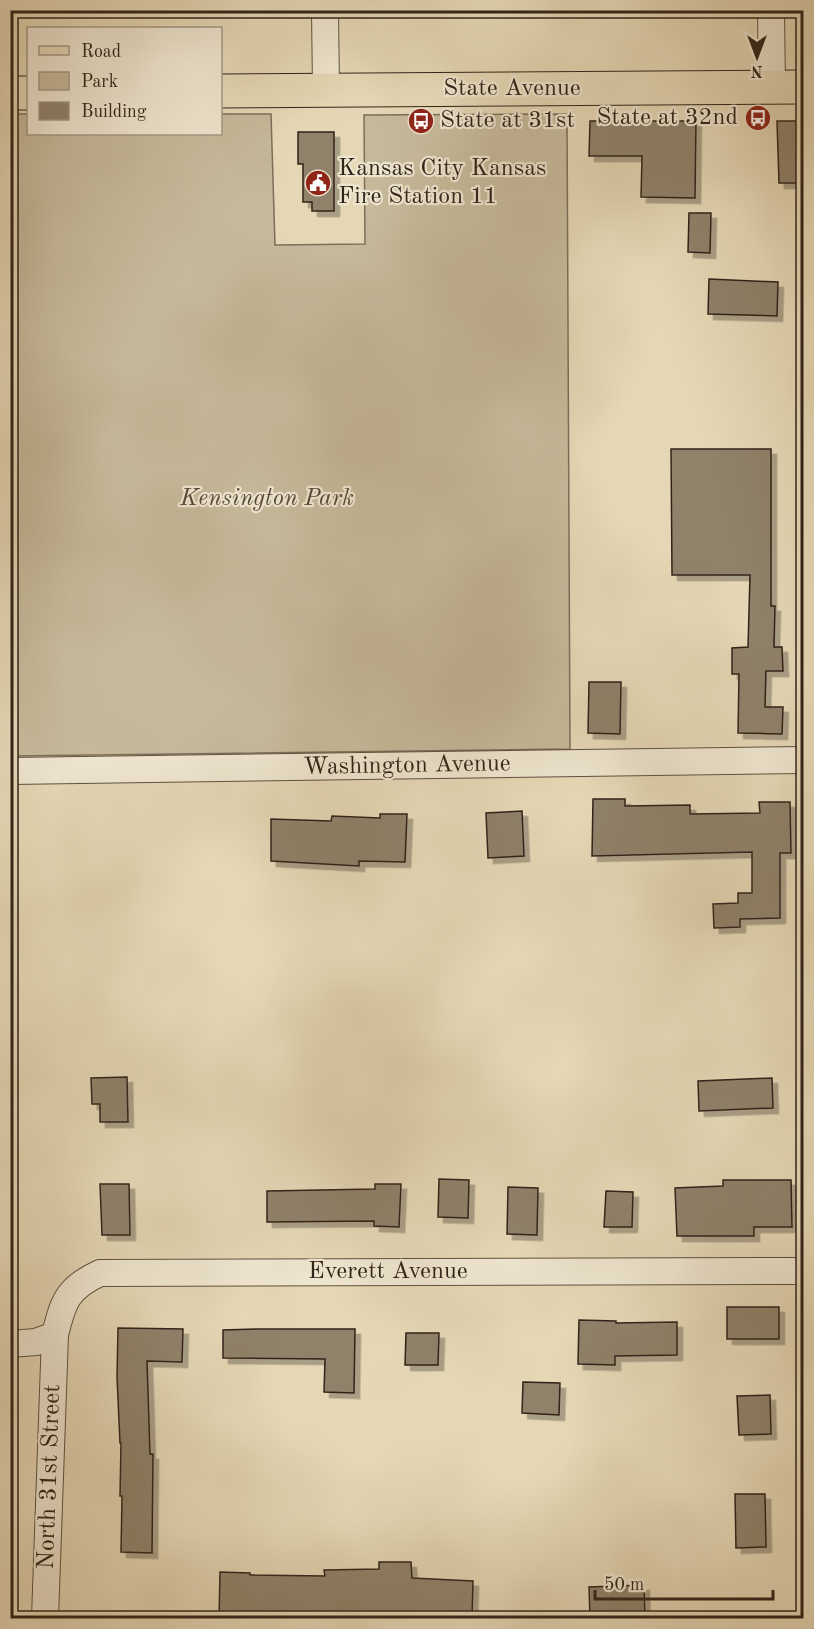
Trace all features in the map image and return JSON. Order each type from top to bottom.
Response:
[{"type":"main road","name":"State Avenue","points":[[222,91],[788,87]]},
{"type":"main road","points":[[10,93],[27,93]]},
{"type":"street","points":[[325,10],[326,90]]},
{"type":"street","points":[[771,10],[788,87]]},
{"type":"street","name":"Washington Avenue","points":[[11,773],[804,760]]},
{"type":"street","name":"Everett Avenue","points":[[55,1335],[63,1305],[81,1282],[100,1273],[804,1271]]},
{"type":"street","points":[[10,1344],[36,1342],[55,1335]]},
{"type":"street","name":"North 31st Street","points":[[45,1618],[55,1335]]},
{"type":"green space","name":"Kensington Park","points":[[10,114],[27,114],[27,135],[222,135],[222,114],[271,114],[275,245],[365,244],[364,115],[567,114],[570,749],[11,756]]},
{"type":"building","points":[[590,121],[696,121],[695,198],[641,197],[642,156],[589,156]]},
{"type":"building","points":[[777,121],[804,121],[804,183],[779,183]]},
{"type":"building","name":"Kansas City Kansas Fire Station 11","points":[[298,132],[334,132],[334,211],[312,211],[312,202],[303,202],[303,164],[298,164]]},
{"type":"building","points":[[689,213],[711,213],[710,253],[688,252]]},
{"type":"building","points":[[709,279],[778,282],[777,316],[708,314]]},
{"type":"building","points":[[671,449],[771,449],[771,606],[775,606],[774,647],[782,647],[783,671],[766,671],[765,707],[783,707],[782,734],[738,733],[739,674],[732,674],[732,648],[748,647],[750,575],[672,575]]},
{"type":"building","points":[[589,682],[621,682],[620,734],[588,733]]},
{"type":"building","points":[[593,799],[625,799],[625,806],[690,805],[690,814],[760,813],[759,802],[790,802],[791,853],[780,853],[780,918],[740,919],[740,927],[714,928],[713,904],[738,903],[738,893],[752,893],[752,852],[592,856]]},
{"type":"building","points":[[522,811],[524,856],[488,858],[486,813]]},
{"type":"building","points":[[380,814],[407,814],[405,862],[359,861],[359,866],[271,861],[271,819],[331,821],[332,816],[380,818]]},
{"type":"building","points":[[127,1077],[128,1122],[100,1122],[100,1104],[92,1104],[91,1078]]},
{"type":"building","points":[[772,1078],[773,1108],[699,1111],[698,1081]]},
{"type":"building","points":[[439,1179],[469,1180],[468,1218],[438,1217]]},
{"type":"building","points":[[723,1180],[791,1180],[792,1227],[754,1227],[754,1236],[677,1236],[675,1188],[723,1186]]},
{"type":"building","points":[[100,1184],[129,1184],[130,1235],[102,1235]]},
{"type":"building","points":[[375,1184],[401,1184],[399,1227],[374,1226],[374,1221],[267,1222],[267,1191],[375,1189]]},
{"type":"building","points":[[508,1187],[538,1188],[537,1235],[507,1234]]},
{"type":"building","points":[[606,1191],[633,1192],[632,1227],[604,1227]]},
{"type":"building","points":[[727,1307],[779,1307],[779,1339],[727,1339]]},
{"type":"building","points":[[579,1320],[616,1321],[616,1323],[677,1322],[677,1355],[615,1356],[615,1365],[578,1364]]},
{"type":"building","points":[[118,1328],[183,1329],[182,1362],[147,1361],[150,1454],[153,1454],[152,1553],[121,1552]]},
{"type":"building","points":[[355,1329],[354,1393],[324,1392],[325,1359],[223,1358],[223,1330]]},
{"type":"building","points":[[406,1333],[439,1333],[438,1365],[405,1365]]},
{"type":"building","points":[[523,1382],[560,1383],[559,1415],[522,1413]]},
{"type":"building","points":[[770,1395],[771,1434],[739,1435],[737,1396]]},
{"type":"building","points":[[735,1494],[765,1494],[766,1547],[736,1548]]},
{"type":"building","points":[[379,1562],[411,1562],[412,1578],[473,1581],[472,1618],[441,1618],[441,1613],[355,1615],[355,1618],[219,1618],[220,1572],[250,1573],[250,1575],[325,1576],[324,1570],[379,1569]]},
{"type":"building","points":[[644,1585],[645,1618],[590,1618],[589,1587]]},
{"type":"place","name":"State at 32nd","points":[[758,118]]},
{"type":"place","name":"State at 31st","points":[[421,121]]},
{"type":"place","name":"Kansas City Kansas Fire Station 11","points":[[318,183]]}]
